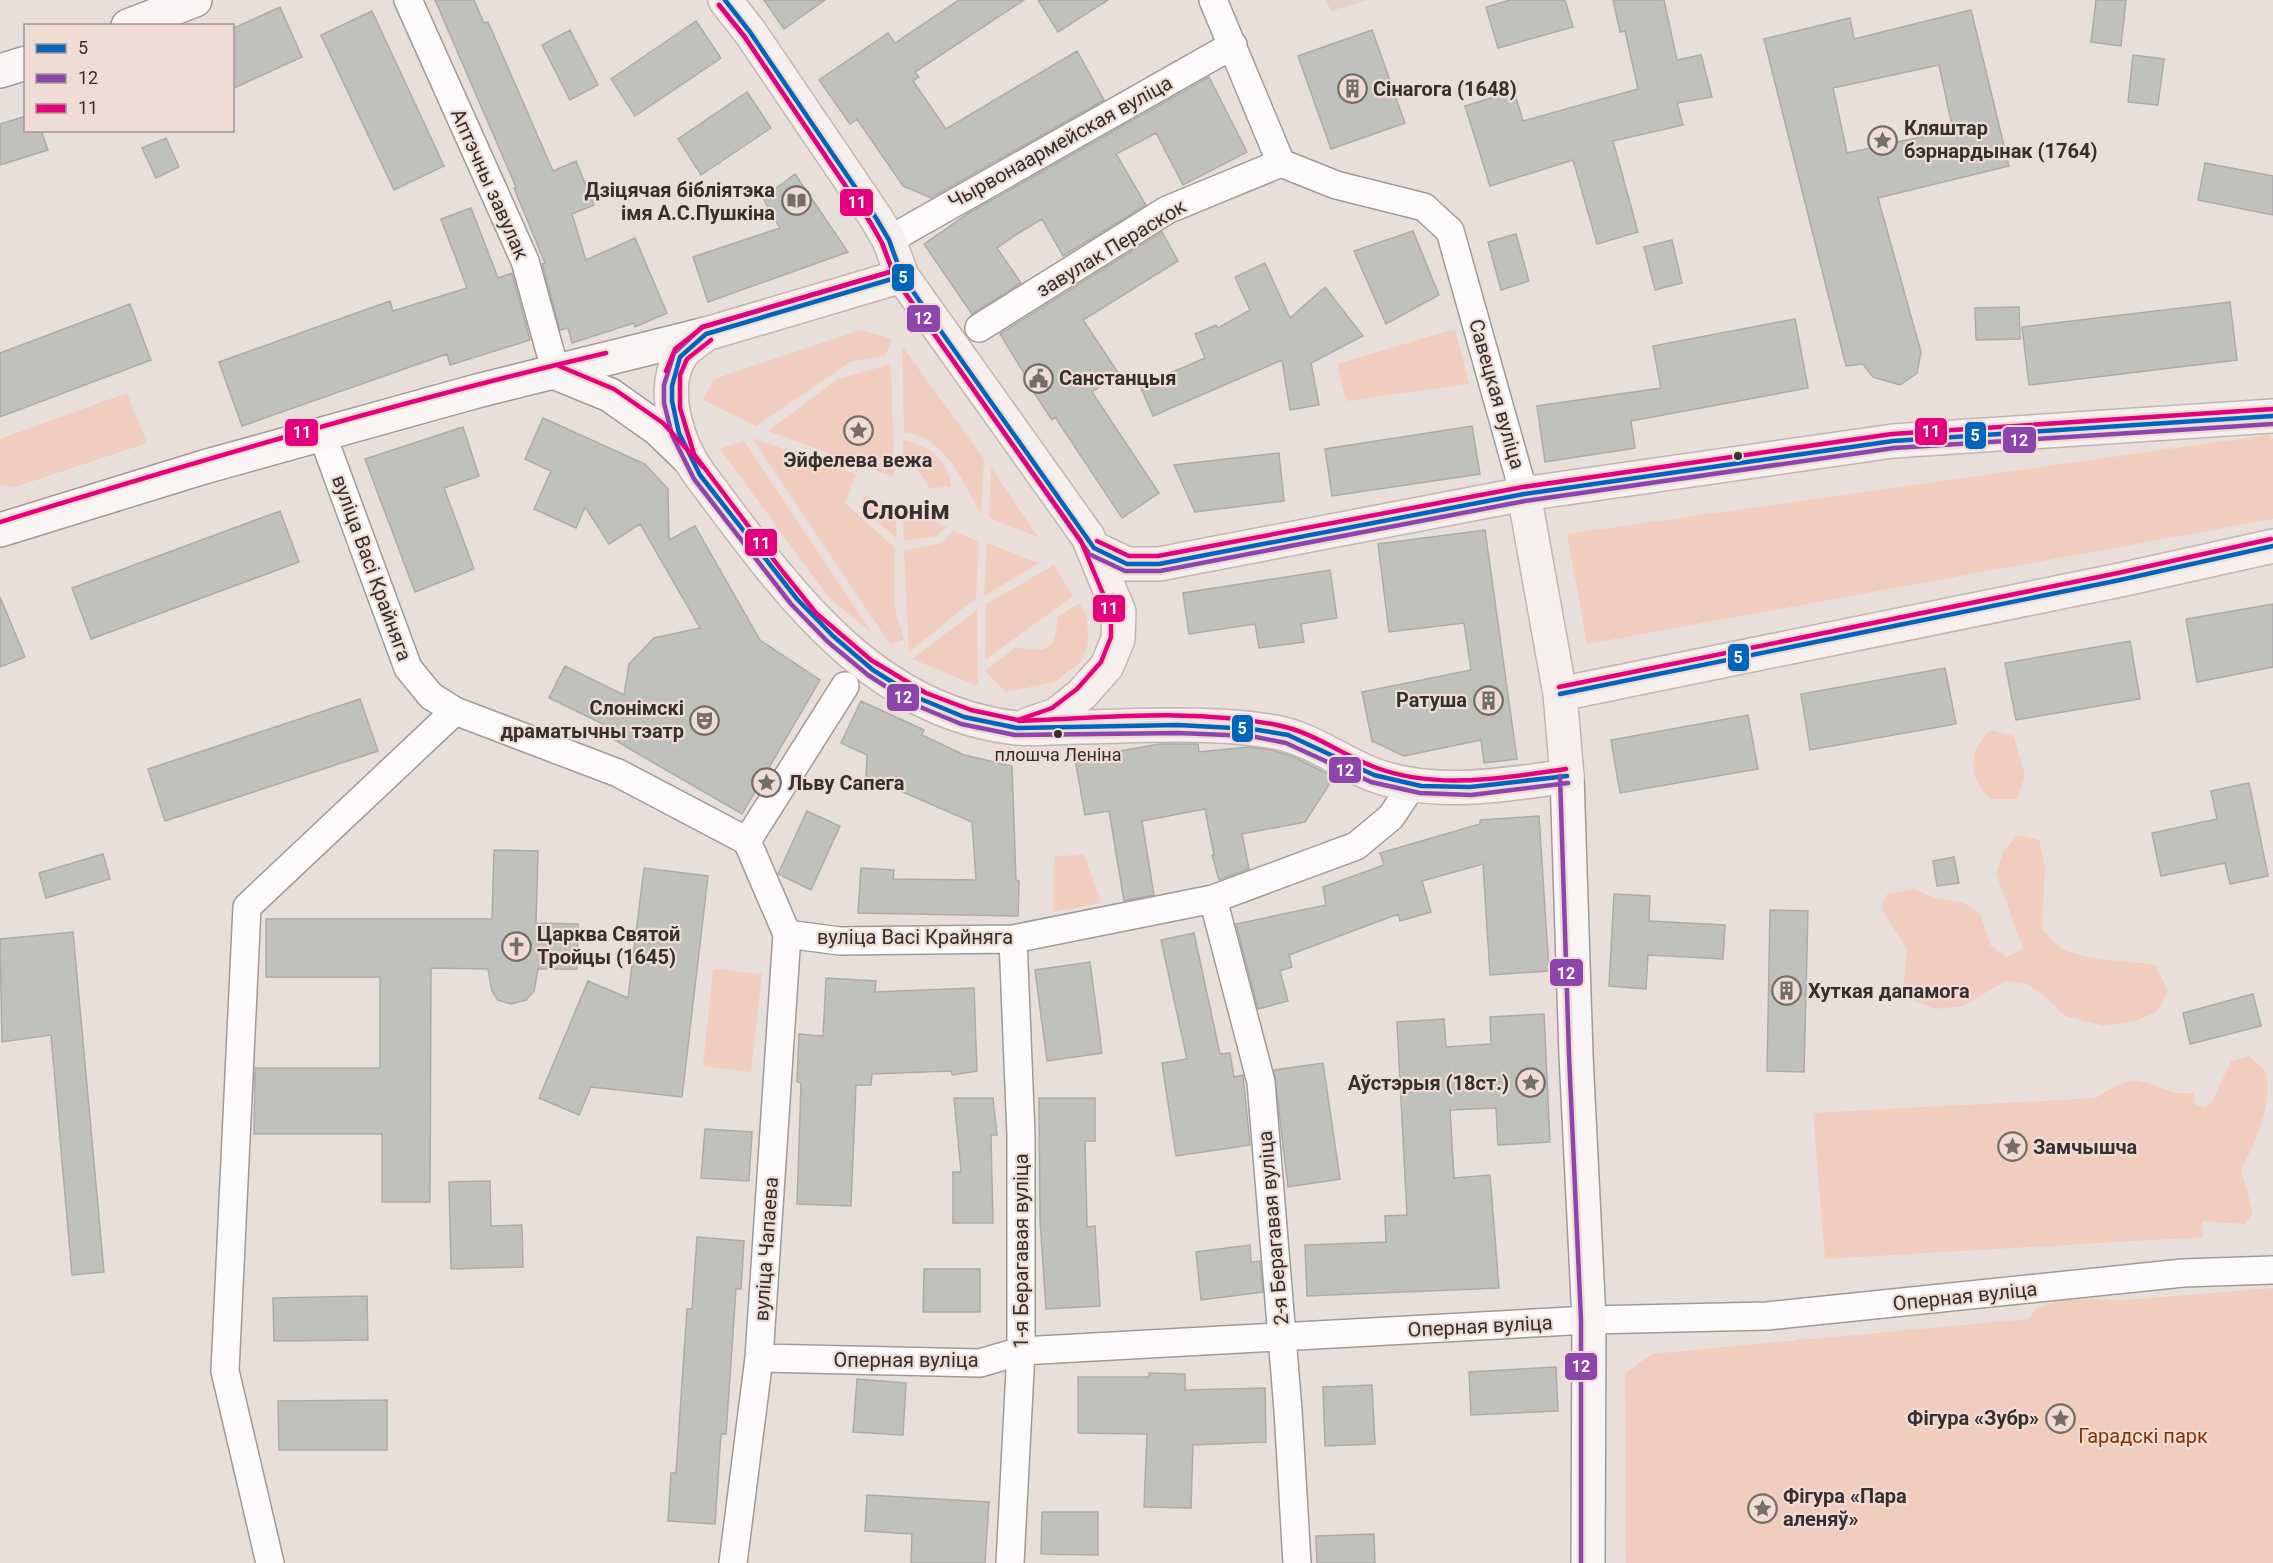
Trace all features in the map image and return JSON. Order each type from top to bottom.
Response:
[{"type":"main road","points":[[133,24],[195,0]]},
{"type":"main road","points":[[724,0],[767,58],[889,240],[902,276],[1094,548],[1119,612],[1118,639],[1107,666],[1082,693],[1056,715],[1017,728]]},
{"type":"main road","points":[[0,71],[24,64]]},
{"type":"main road","points":[[0,530],[204,467],[477,391],[706,334],[902,276]]},
{"type":"main road","points":[[687,457],[673,410],[673,374],[681,354],[706,334]]},
{"type":"main road","points":[[556,373],[610,395],[658,429],[687,457],[777,577],[811,618],[867,666],[923,700],[969,717],[1017,728],[1183,725],[1274,732],[1311,742],[1374,775],[1413,784],[1498,784],[1568,776]]},
{"type":"main road","points":[[1094,548],[1127,564],[1159,564],[1524,494],[1893,441],[2273,416]]},
{"type":"main road","name":"Савецкая вуліца","points":[[1524,494],[1560,694],[1568,776],[1576,1067],[1589,1320],[1588,1563]]},
{"type":"main road","points":[[1560,694],[2109,582],[2273,546]]},
{"type":"street","name":"Аптэчны завулак","points":[[408,0],[525,261],[556,373]]},
{"type":"street","points":[[1213,0],[1281,163]]},
{"type":"street","name":"Чырвонаармейская вуліца","points":[[889,240],[1233,45]]},
{"type":"street","name":"завулак Пераскок","points":[[979,328],[1167,210],[1281,163]]},
{"type":"street","name":"Савецкая вуліца","points":[[1281,163],[1336,185],[1424,207],[1450,231],[1524,494]]},
{"type":"street","name":"вуліца Васі Крайняга","points":[[322,434],[408,668],[431,696],[455,711],[618,773],[747,841]]},
{"type":"street","points":[[787,934],[747,841],[845,686]]},
{"type":"street","points":[[270,1563],[225,1371],[247,907],[455,711]]},
{"type":"street","name":"вуліца Васі Крайняга","points":[[787,934],[840,941],[1013,939],[1213,899],[1356,846],[1391,817],[1413,784]]},
{"type":"street","name":"2-я Берагавая вуліца","points":[[1213,899],[1261,1082],[1283,1337],[1297,1563]]},
{"type":"street","name":"вуліца Чапаева","points":[[733,1563],[759,1358],[787,934]]},
{"type":"street","name":"1-я Берагавая вуліца","points":[[1010,1563],[1021,1351],[1021,1136],[1013,939]]},
{"type":"street","name":"Оперная вуліца","points":[[759,1358],[980,1363],[1021,1351],[1589,1320],[1767,1316],[2182,1273],[2273,1270]]},
{"type":"shaded area","points":[[1326,0],[1368,0],[1331,11]]},
{"type":"green space","points":[[1455,329],[1469,384],[1346,401],[1337,364]]},
{"type":"green space","points":[[861,330],[892,339],[886,355],[850,362],[756,426],[703,400],[714,379]]},
{"type":"green space","points":[[902,346],[984,459],[981,514],[960,475],[942,451],[931,442],[904,433]]},
{"type":"green space","points":[[891,364],[894,477],[768,431],[838,379]]},
{"type":"green space","points":[[127,393],[147,443],[15,487],[0,484],[0,439]]},
{"type":"green space","points":[[2268,435],[2273,439],[2273,519],[1587,644],[1567,534]]},
{"type":"green space","points":[[752,438],[856,474],[845,503],[895,548],[894,605],[904,640],[890,644]]},
{"type":"green space","points":[[903,440],[921,446],[935,455],[946,469],[951,487],[929,488],[919,472],[903,462]]},
{"type":"green space","points":[[744,441],[872,633],[829,598],[720,449]]},
{"type":"green space","points":[[991,467],[1038,537],[989,518]]},
{"type":"green space","points":[[863,495],[895,506],[897,538],[865,512]]},
{"type":"green space","points":[[920,516],[947,527],[936,536],[904,541],[903,522],[913,521]]},
{"type":"green space","points":[[953,531],[979,542],[976,598],[909,652],[904,550],[942,543]]},
{"type":"green space","points":[[987,543],[1039,563],[984,596]]},
{"type":"green space","points":[[1054,565],[1073,596],[985,660],[986,604]]},
{"type":"green space","points":[[1079,603],[1087,616],[1088,644],[1081,662],[1055,682],[1006,692],[985,671],[1016,647],[1036,650],[1048,647],[1055,637],[1058,617]]},
{"type":"green space","points":[[977,610],[978,686],[912,659]]},
{"type":"green space","points":[[1990,730],[2014,736],[2025,776],[2017,799],[1990,799],[1977,782],[1974,773],[1974,756],[1982,738]]},
{"type":"green space","points":[[2018,835],[2039,840],[2045,867],[2042,929],[2066,951],[2104,959],[2155,965],[2168,990],[2158,1011],[2138,1020],[2104,1026],[2065,1016],[2047,998],[2027,984],[2006,981],[1963,1006],[1935,1009],[1910,999],[1904,982],[1907,949],[1881,908],[1887,894],[1914,889],[1935,898],[1962,902],[1980,913],[1990,945],[2007,957],[2023,949],[1996,873],[2004,850]]},
{"type":"green space","points":[[1084,854],[1101,903],[1053,912],[1054,857]]},
{"type":"green space","points":[[713,969],[762,974],[751,1072],[703,1066]]},
{"type":"green space","points":[[2249,1056],[2265,1071],[2268,1085],[2265,1111],[2252,1148],[2241,1170],[2253,1213],[2245,1224],[2202,1221],[2203,1237],[1825,1259],[1813,1113],[2096,1098],[2117,1086],[2134,1081],[2171,1091],[2194,1093],[2195,1104],[2204,1108],[2212,1102],[2231,1061]]},
{"type":"green space","name":"Гарадскі парк","points":[[2273,1288],[2273,1563],[1626,1563],[1625,1373],[1652,1354],[1800,1338],[1812,1339],[2029,1319],[2035,1309],[2062,1298],[2126,1300]]},
{"type":"building","points":[[435,0],[474,0],[484,23],[488,22],[553,171],[576,161],[594,205],[572,214],[586,260],[635,238],[667,313],[635,327],[634,323],[572,343],[568,328],[560,330],[542,264],[545,263],[514,188],[516,187]]},
{"type":"building","points":[[764,0],[825,0],[784,29]]},
{"type":"building","points":[[959,0],[1024,0],[915,72],[919,77],[913,81],[946,129],[1077,51],[1104,100],[931,198],[903,186],[857,119],[850,124],[819,80],[888,33],[895,43]]},
{"type":"building","points":[[1038,0],[1108,0],[1058,32]]},
{"type":"building","points":[[1510,0],[1565,0],[1573,27],[1498,48],[1486,7]]},
{"type":"building","points":[[1613,0],[1664,0],[1677,60],[1701,55],[1712,97],[1677,103],[1683,125],[1613,141],[1638,232],[1597,244],[1573,160],[1490,186],[1465,106],[1514,91],[1523,121],[1638,89],[1625,31],[1620,32]]},
{"type":"building","points":[[2096,0],[2126,0],[2121,46],[2091,42]]},
{"type":"building","points":[[280,7],[302,57],[234,88],[234,28]]},
{"type":"building","points":[[1971,10],[2009,166],[1878,198],[1921,352],[1917,373],[1900,385],[1873,377],[1863,364],[1846,366],[1764,39],[1850,18],[1854,39]],"holes":[[[1939,65],[1953,130],[1847,153],[1833,88]]]},
{"type":"building","points":[[372,11],[444,166],[394,190],[321,35]]},
{"type":"building","points":[[696,21],[721,58],[635,116],[611,79]]},
{"type":"building","points":[[570,30],[598,85],[570,100],[542,45]]},
{"type":"building","name":"Сінагога (1648)","points":[[1372,30],[1405,123],[1331,149],[1298,56]]},
{"type":"building","points":[[2133,55],[2164,59],[2158,105],[2128,102]]},
{"type":"building","points":[[1209,77],[1247,152],[1183,185],[1156,133],[1116,154],[1146,205],[1063,256],[1042,219],[1017,234],[997,248],[1021,283],[972,314],[924,244],[969,213]]},
{"type":"building","points":[[747,92],[771,128],[701,175],[678,139]]},
{"type":"building","points":[[24,117],[24,132],[42,132],[48,150],[0,165],[0,124]]},
{"type":"building","points":[[166,138],[179,167],[156,178],[142,148]]},
{"type":"building","points":[[2205,163],[2273,176],[2273,215],[2198,200]]},
{"type":"building","points":[[795,174],[848,252],[708,302],[693,257],[780,228],[763,198]]},
{"type":"building","points":[[471,208],[498,278],[512,273],[530,340],[450,365],[447,354],[242,426],[219,362],[390,301],[393,311],[467,288],[441,219]]},
{"type":"building","points":[[1413,231],[1439,295],[1386,324],[1354,251]]},
{"type":"building","points":[[1162,232],[1178,261],[1083,320],[1119,374],[1092,392],[1159,493],[1122,518],[1055,417],[1052,420],[1025,379],[1027,378],[1000,334]]},
{"type":"building","points":[[1516,234],[1529,281],[1501,290],[1488,242]]},
{"type":"building","points":[[1672,240],[1682,283],[1655,290],[1644,247]]},
{"type":"building","points":[[1265,263],[1290,318],[1325,287],[1363,336],[1311,363],[1319,405],[1290,410],[1282,360],[1153,416],[1140,386],[1205,358],[1195,334],[1216,325],[1218,328],[1250,310],[1235,277]]},
{"type":"building","points":[[2230,302],[2237,360],[2029,385],[2022,327]]},
{"type":"building","points":[[130,304],[151,360],[0,417],[0,353]]},
{"type":"building","points":[[2019,307],[2020,339],[1976,340],[1975,308]]},
{"type":"building","points":[[1795,319],[1808,388],[1631,421],[1635,448],[1545,462],[1537,406],[1661,388],[1653,346]]},
{"type":"building","points":[[543,418],[645,464],[668,489],[669,540],[695,526],[760,640],[820,680],[742,814],[604,734],[609,727],[549,698],[565,666],[624,695],[629,664],[654,638],[700,628],[640,524],[609,544],[585,507],[576,528],[534,509],[551,471],[525,459]]},
{"type":"building","points":[[1472,426],[1480,474],[1332,496],[1325,449]]},
{"type":"building","points":[[463,427],[479,476],[444,488],[474,569],[415,592],[365,459]]},
{"type":"building","points":[[1279,453],[1284,501],[1195,512],[1174,465]]},
{"type":"building","points":[[280,511],[299,562],[91,639],[72,588]]},
{"type":"building","points":[[1485,530],[1517,759],[1484,763],[1481,740],[1404,756],[1372,741],[1362,692],[1471,670],[1464,623],[1389,632],[1378,544]]},
{"type":"building","points":[[1330,570],[1337,618],[1301,624],[1304,642],[1259,648],[1255,624],[1189,634],[1183,593]]},
{"type":"building","points":[[0,597],[25,657],[0,667]]},
{"type":"building","points":[[2273,604],[2273,667],[2197,682],[2186,619]]},
{"type":"building","points":[[2130,641],[2140,699],[2016,720],[2005,663]]},
{"type":"building","points":[[1945,668],[1956,724],[1810,750],[1801,694]]},
{"type":"building","points":[[360,699],[378,751],[165,821],[148,769]]},
{"type":"building","points":[[861,701],[924,730],[922,735],[964,755],[1012,766],[1016,880],[1019,881],[1018,916],[858,913],[861,868],[894,870],[893,879],[976,880],[972,822],[866,776],[867,755],[841,743]]},
{"type":"building","points":[[1748,715],[1758,769],[1620,793],[1611,740]]},
{"type":"building","points":[[1159,744],[1198,744],[1199,752],[1248,747],[1271,750],[1294,757],[1334,777],[1305,822],[1242,834],[1249,869],[1219,880],[1212,855],[1214,855],[1205,809],[1142,821],[1154,895],[1124,901],[1109,811],[1085,815],[1075,759]]},
{"type":"building","points":[[2249,783],[2268,876],[2230,884],[2225,863],[2161,876],[2152,833],[2217,819],[2211,791]]},
{"type":"building","points":[[807,811],[840,826],[811,890],[778,874]]},
{"type":"building","points":[[1539,816],[1549,971],[1490,975],[1483,864],[1422,881],[1431,912],[1400,921],[1398,914],[1289,955],[1292,967],[1280,971],[1288,1001],[1258,1009],[1236,924],[1326,905],[1323,887],[1384,865],[1380,853],[1480,824],[1480,820]]},
{"type":"building","points":[[494,850],[538,851],[536,923],[578,924],[577,969],[538,969],[534,991],[526,1000],[511,1004],[498,1000],[492,991],[488,969],[431,968],[430,1202],[382,1202],[382,1134],[254,1134],[255,1068],[380,1068],[380,977],[266,977],[266,919],[492,919]]},
{"type":"building","points":[[103,854],[110,879],[46,898],[39,873]]},
{"type":"building","points":[[1954,857],[1959,883],[1937,886],[1933,861]]},
{"type":"building","points":[[644,868],[708,876],[682,1097],[591,1087],[579,1115],[539,1098],[588,981],[628,998]]},
{"type":"building","points":[[1614,894],[1650,896],[1649,921],[1725,925],[1723,959],[1648,955],[1646,989],[1609,986]]},
{"type":"building","name":"Хуткая дапамога","points":[[1770,910],[1808,911],[1804,1072],[1767,1071]]},
{"type":"building","points":[[73,932],[104,1272],[72,1275],[51,1035],[2,1042],[0,939]]},
{"type":"building","points":[[1194,933],[1220,1054],[1230,1053],[1234,1077],[1243,1075],[1250,1145],[1176,1156],[1162,1063],[1187,1059],[1161,940]]},
{"type":"building","points":[[1090,962],[1102,1053],[1047,1061],[1035,970]]},
{"type":"building","points":[[826,978],[876,981],[875,992],[974,988],[977,1071],[952,1075],[951,1071],[872,1074],[871,1085],[856,1085],[851,1206],[797,1204],[801,1083],[797,1082],[799,1034],[823,1036]]},
{"type":"building","points":[[2253,994],[2261,1026],[2190,1044],[2183,1013]]},
{"type":"building","points":[[1544,1014],[1550,1142],[1498,1145],[1496,1108],[1450,1110],[1454,1178],[1490,1175],[1499,1288],[1307,1296],[1305,1245],[1386,1242],[1385,1216],[1407,1215],[1397,1022],[1444,1019],[1446,1047],[1491,1044],[1490,1017]]},
{"type":"building","points":[[1323,1063],[1340,1179],[1288,1187],[1274,1070]]},
{"type":"building","points":[[954,1098],[993,1098],[997,1135],[991,1135],[993,1223],[953,1223],[953,1172],[961,1172]]},
{"type":"building","points":[[1039,1098],[1095,1098],[1095,1141],[1085,1141],[1087,1227],[1095,1226],[1100,1306],[1046,1309],[1040,1220]]},
{"type":"building","points":[[705,1129],[752,1132],[749,1181],[701,1178]]},
{"type":"building","points":[[490,1181],[491,1226],[522,1225],[523,1267],[451,1269],[449,1182]]},
{"type":"building","points":[[697,1237],[744,1241],[741,1289],[736,1289],[726,1434],[721,1434],[715,1524],[668,1521],[671,1473],[676,1473],[687,1309],[692,1309]]},
{"type":"building","points":[[1250,1245],[1251,1262],[1260,1261],[1263,1292],[1201,1300],[1196,1252]]},
{"type":"building","points":[[924,1269],[980,1269],[980,1312],[923,1312]]},
{"type":"building","points":[[367,1296],[368,1340],[274,1341],[273,1298]]},
{"type":"building","points":[[1556,1367],[1558,1411],[1471,1415],[1469,1372]]},
{"type":"building","points":[[1149,1373],[1185,1374],[1185,1390],[1265,1388],[1266,1442],[1193,1445],[1191,1508],[1144,1507],[1147,1434],[1078,1433],[1078,1377],[1149,1377]]},
{"type":"building","points":[[857,1379],[906,1383],[903,1435],[853,1432]]},
{"type":"building","points":[[1372,1385],[1375,1444],[1325,1446],[1323,1387]]},
{"type":"building","points":[[387,1400],[387,1450],[279,1450],[278,1401]]},
{"type":"building","points":[[867,1495],[989,1502],[985,1563],[911,1563],[912,1534],[865,1531]]},
{"type":"building","points":[[1042,1512],[1098,1512],[1098,1555],[1041,1554]]},
{"type":"building","points":[[1374,1534],[1375,1563],[1317,1563],[1316,1536]]},
{"type":"transit line","name":"5","points":[[725,0],[750,32],[876,218],[889,240],[902,276],[1094,548]]},
{"type":"transit line","name":"12","points":[[719,5],[744,36],[870,222],[882,243],[896,280],[1088,552]]},
{"type":"transit line","name":"11","points":[[711,340],[687,359],[680,375],[680,408],[694,454],[816,613],[871,660],[926,693],[971,710],[1018,720],[1052,708],[1077,689],[1101,662],[1111,637],[1111,613],[1081,541],[896,280],[882,243],[870,222],[744,36],[719,5]]},
{"type":"transit line","name":"12","points":[[900,269],[702,327],[674,353],[664,385],[664,403],[672,435],[694,479],[791,604],[828,642],[868,675],[913,704],[961,724],[1015,735],[1178,733],[1251,736],[1286,743],[1371,782],[1420,793],[1471,795],[1568,783]]},
{"type":"transit line","name":"11","points":[[666,371],[675,349],[703,327],[900,269]]},
{"type":"transit line","name":"5","points":[[902,276],[706,334],[680,357],[672,386],[672,401],[679,433],[700,475],[797,599],[833,636],[873,670],[916,697],[964,717],[1017,728],[1178,725],[1252,729],[1288,735],[1374,775],[1421,786],[1470,787],[1567,776]]},
{"type":"transit line","name":"11","points":[[0,522],[302,432],[606,353]]},
{"type":"transit line","name":"11","points":[[559,366],[614,389],[663,423],[703,467]]},
{"type":"transit line","name":"11","points":[[1097,541],[1129,556],[1158,556],[1523,487],[1892,434],[2273,409]]},
{"type":"transit line","name":"5","points":[[1094,548],[1127,564],[1159,564],[1524,494],[1893,441],[2273,416]]},
{"type":"transit line","name":"12","points":[[1091,555],[1125,571],[1160,571],[1525,501],[1894,448],[2273,424]]},
{"type":"transit line","name":"11","points":[[1559,687],[2118,573],[2271,539]]},
{"type":"transit line","name":"5","points":[[1560,694],[2120,580],[2273,546]]},
{"type":"transit line","name":"11","points":[[1019,721],[1181,715],[1245,720],[1291,728],[1377,768],[1423,779],[1471,780],[1566,769]]},
{"type":"transit line","name":"12","points":[[1560,776],[1581,1320],[1581,1563]]},
{"type":"place","name":"Сінагога (1648)","points":[[1352,89]]},
{"type":"place","name":"Кляштар бэрнардынак (1764)","points":[[1883,140]]},
{"type":"place","name":"Дзіцячая бібліятэка імя А.С.Пушкіна","points":[[796,201]]},
{"type":"place","name":"Санстанцыя","points":[[1038,378]]},
{"type":"place","name":"Эйфелева вежа","points":[[858,430]]},
{"type":"place","name":"Ратуша","points":[[1488,700]]},
{"type":"place","name":"Слонімскі драматычны тэатр","points":[[705,720]]},
{"type":"place","name":"плошча Леніна","points":[[1058,734]]},
{"type":"place","name":"Льву Сапега","points":[[767,783]]},
{"type":"place","name":"Царква Святой Тройцы (1645)","points":[[516,946]]},
{"type":"place","name":"Хуткая дапамога","points":[[1787,991]]},
{"type":"place","name":"Аўстэрыя (18ст.)","points":[[1530,1083]]},
{"type":"place","name":"Замчышча","points":[[2012,1147]]},
{"type":"place","name":"Фігура «Зубр»","points":[[2060,1418]]},
{"type":"place","name":"Фігура «Пара аленяў»","points":[[1762,1508]]},
{"type":"district","name":"Слонім","points":[[906,510]]}]
